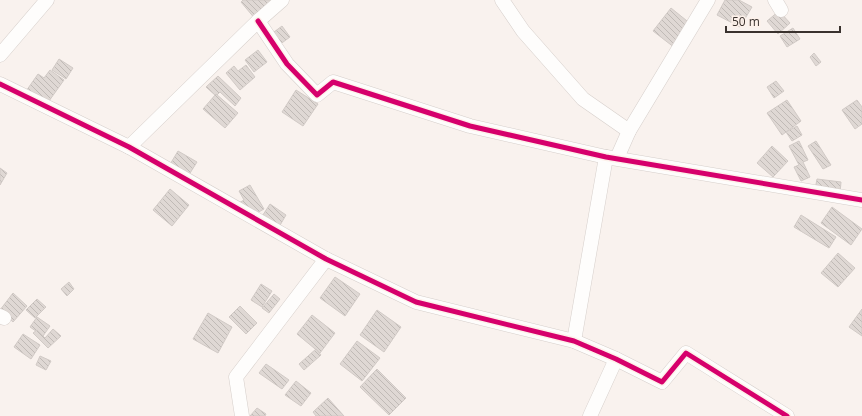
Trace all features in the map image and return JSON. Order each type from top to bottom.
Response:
[{"type":"street","points":[[0,55],[47,0]]},
{"type":"street","points":[[130,147],[258,21],[282,0]]},
{"type":"street","points":[[502,0],[524,31],[582,100],[629,131]]},
{"type":"street","points":[[574,341],[612,157],[708,0]]},
{"type":"street","points":[[258,21],[287,64],[317,95],[333,82],[470,126],[612,157],[862,200]]},
{"type":"street","points":[[0,84],[130,147],[326,258],[416,302],[574,341],[616,359],[662,382],[686,354],[787,416]]},
{"type":"street","points":[[242,416],[236,377],[326,258]]},
{"type":"street","points":[[590,416],[616,359]]},
{"type":"building","points":[[243,0],[273,0],[256,20],[241,2]]},
{"type":"building","points":[[725,0],[739,0],[752,7],[740,27],[717,15]]},
{"type":"building","points":[[671,8],[692,25],[675,48],[653,31]]},
{"type":"building","points":[[779,11],[790,23],[778,34],[767,21]]},
{"type":"building","points":[[282,26],[290,37],[279,45],[270,35]]},
{"type":"building","points":[[793,28],[800,39],[787,47],[780,36]]},
{"type":"building","points":[[258,50],[267,62],[254,72],[245,60]]},
{"type":"building","points":[[814,53],[821,62],[816,66],[810,57]]},
{"type":"building","points":[[59,59],[73,68],[66,79],[52,70]]},
{"type":"building","points":[[246,65],[255,77],[240,90],[226,73],[234,66],[238,71]]},
{"type":"building","points":[[50,70],[64,80],[44,108],[24,94],[38,74],[44,78]]},
{"type":"building","points":[[218,76],[241,98],[235,106],[220,92],[216,96],[206,87]]},
{"type":"building","points":[[776,81],[784,91],[774,98],[767,87]]},
{"type":"building","points":[[296,90],[318,104],[303,126],[282,112]]},
{"type":"building","points":[[216,94],[238,113],[225,128],[203,109]]},
{"type":"building","points":[[787,100],[801,121],[782,135],[767,113]]},
{"type":"building","points":[[857,100],[862,107],[862,124],[855,129],[842,110]]},
{"type":"building","points":[[797,126],[802,135],[792,141],[786,132]]},
{"type":"building","points":[[799,141],[808,160],[803,162],[810,177],[801,181],[794,167],[799,165],[789,146]]},
{"type":"building","points":[[816,141],[831,165],[823,169],[808,146]]},
{"type":"building","points":[[772,146],[788,161],[773,177],[757,163]]},
{"type":"building","points":[[178,151],[197,162],[185,181],[166,171]]},
{"type":"building","points":[[0,168],[7,173],[0,185]]},
{"type":"building","points":[[817,179],[841,182],[840,193],[815,190]]},
{"type":"building","points":[[250,185],[264,209],[246,219],[237,204],[244,200],[239,191]]},
{"type":"building","points":[[170,189],[189,205],[172,226],[153,210]]},
{"type":"building","points":[[270,204],[286,215],[276,232],[259,221]]},
{"type":"building","points":[[832,207],[862,229],[851,245],[821,223]]},
{"type":"building","points":[[801,215],[836,237],[829,248],[794,227]]},
{"type":"building","points":[[838,253],[855,268],[838,287],[821,273]]},
{"type":"building","points":[[335,277],[360,294],[345,316],[320,298]]},
{"type":"building","points":[[69,282],[74,289],[67,296],[61,289]]},
{"type":"building","points":[[261,284],[272,291],[262,307],[251,300]]},
{"type":"building","points":[[13,293],[27,306],[13,322],[0,310]]},
{"type":"building","points":[[274,294],[280,299],[269,313],[262,308]]},
{"type":"building","points":[[37,299],[46,307],[35,318],[26,310]]},
{"type":"building","points":[[240,306],[257,323],[246,334],[229,317]]},
{"type":"building","points":[[862,309],[862,336],[849,327]]},
{"type":"building","points":[[377,310],[401,327],[384,352],[360,335]]},
{"type":"building","points":[[208,313],[232,327],[218,353],[193,339]]},
{"type":"building","points":[[312,315],[335,333],[320,353],[297,334]]},
{"type":"building","points":[[37,317],[50,326],[43,336],[30,327]]},
{"type":"building","points":[[53,329],[61,336],[48,348],[33,333],[37,330],[45,338]]},
{"type":"building","points":[[23,334],[40,345],[31,359],[14,347]]},
{"type":"building","points":[[357,341],[380,358],[362,381],[340,364]]},
{"type":"building","points":[[316,349],[321,355],[304,370],[299,364]]},
{"type":"building","points":[[40,356],[51,361],[46,370],[36,365]]},
{"type":"building","points":[[266,364],[289,380],[282,389],[259,373]]},
{"type":"building","points":[[377,369],[406,398],[389,415],[360,387]]},
{"type":"building","points":[[296,381],[311,393],[301,406],[285,395]]},
{"type":"building","points":[[328,398],[344,416],[316,416],[313,412]]},
{"type":"building","points":[[257,408],[266,414],[265,416],[250,416]]},
{"type":"cycle path","points":[[258,21],[287,64],[317,95],[333,82],[470,126],[606,157],[862,200]]},
{"type":"cycle path","points":[[0,84],[129,147],[326,259],[416,302],[574,341],[616,359],[662,382],[686,353],[787,416]]}]
